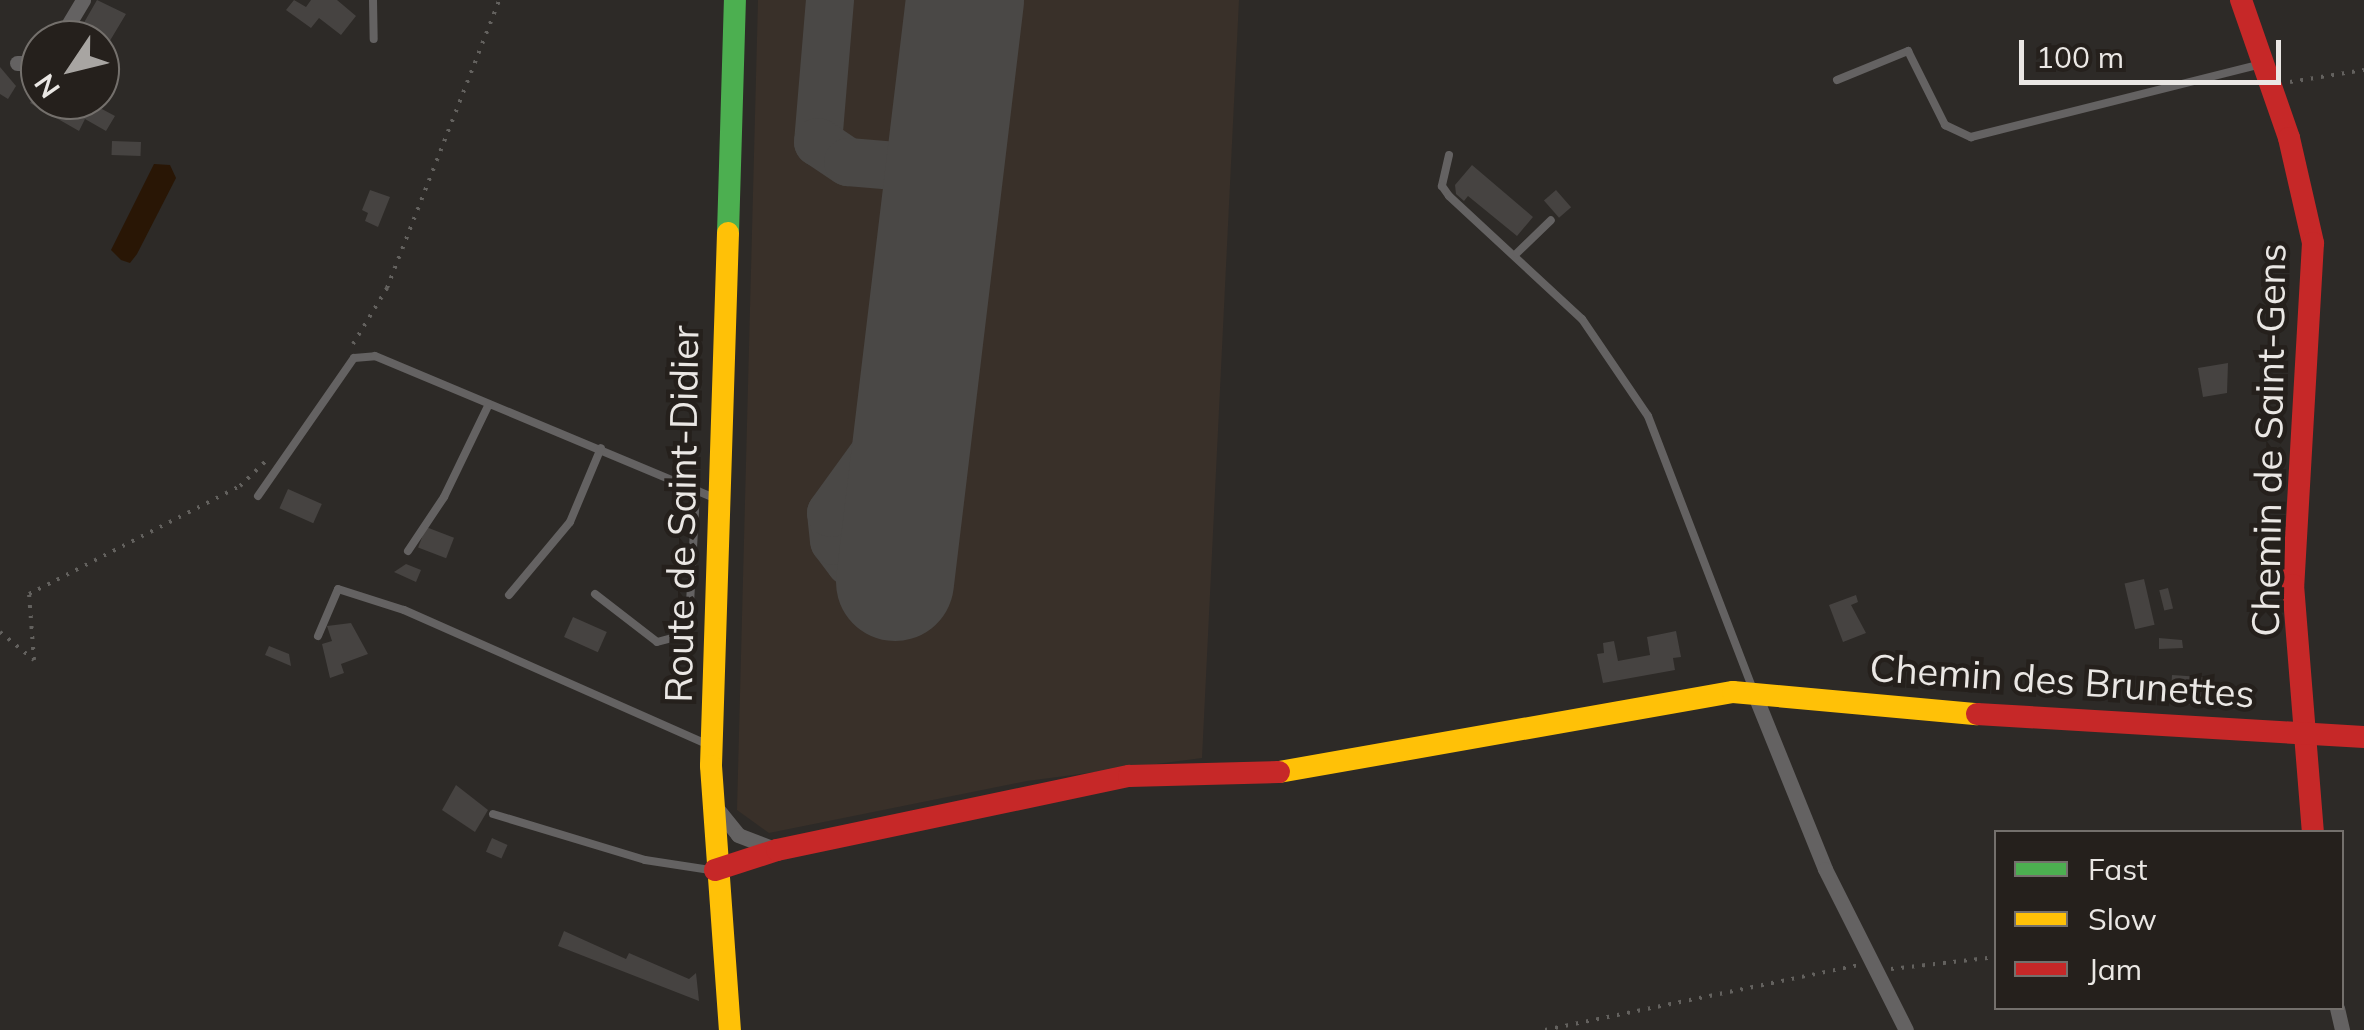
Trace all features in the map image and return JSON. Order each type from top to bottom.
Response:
[{"type":"street","name":"Route de Saint-Didier","points":[[730,1030],[714,863],[706,495],[735,0]]},
{"type":"street","name":"Chemin de Saint-Gens","points":[[2241,0],[2267,75],[2313,243],[2293,585],[2313,830]]},
{"type":"street","name":"Chemin des Brunettes","points":[[714,863],[768,848],[1129,776],[1298,772],[1734,692],[1756,698],[2364,737]]},
{"type":"street","points":[[1756,698],[1871,963],[1906,1030]]},
{"type":"street","points":[[712,802],[738,835],[768,848]]},
{"type":"lane","points":[[373,0],[374,39]]},
{"type":"lane","points":[[1837,80],[1908,51],[1946,126],[1971,137],[2267,75]]},
{"type":"lane","points":[[1449,155],[1442,186],[1449,196],[1516,252],[1582,319],[1648,416],[1756,698]]},
{"type":"lane","points":[[1516,252],[1551,220]]},
{"type":"lane","points":[[258,496],[354,358],[375,356],[706,495],[690,622],[680,636],[657,642],[595,594]]},
{"type":"lane","points":[[408,550],[444,498],[489,404]]},
{"type":"lane","points":[[509,595],[570,522],[601,448]]},
{"type":"lane","points":[[318,636],[338,589],[404,610],[689,741],[711,744]]},
{"type":"lane","points":[[494,814],[645,860],[714,863]]},
{"type":"path","points":[[346,352],[387,288],[499,0]]},
{"type":"path","points":[[2267,75],[2364,70]]},
{"type":"path","points":[[0,632],[34,660],[28,594],[240,486],[278,446]]},
{"type":"path","points":[[1544,1030],[1871,963],[1890,970],[1994,957]]},
{"type":"shaded area","points":[[758,0],[1239,0],[1202,758],[1027,781],[769,833],[737,810]]},
{"type":"shaded area","points":[[154,164],[170,165],[176,178],[130,263],[111,250]]},
{"type":"building","points":[[97,0],[126,14],[120,24],[120,20],[85,20]]},
{"type":"building","points":[[294,0],[306,7],[311,0],[337,0],[356,16],[341,35],[319,18],[311,28],[286,10]]},
{"type":"building","points":[[0,67],[16,86],[8,99],[0,94]]},
{"type":"building","points":[[60,120],[84,120],[79,131]]},
{"type":"building","points":[[87,120],[113,120],[106,131]]},
{"type":"building","points":[[112,141],[141,142],[140,156],[112,155]]},
{"type":"building","points":[[1472,165],[1533,217],[1517,236],[1468,196],[1464,201],[1456,194],[1455,185]]},
{"type":"building","points":[[370,190],[390,197],[378,227],[365,221],[368,213],[362,210]]},
{"type":"building","points":[[1556,190],[1571,207],[1559,218],[1544,200]]},
{"type":"building","points":[[2228,363],[2227,393],[2203,397],[2198,368]]},
{"type":"building","points":[[288,489],[322,504],[313,523],[279,508]]},
{"type":"building","points":[[426,527],[454,538],[446,558],[418,548]]},
{"type":"building","points":[[406,564],[421,570],[416,582],[394,572]]},
{"type":"building","points":[[2144,579],[2155,625],[2135,629],[2125,583]]},
{"type":"building","points":[[2168,588],[2173,608],[2164,611],[2159,590]]},
{"type":"building","points":[[1856,595],[1858,602],[1851,605],[1866,633],[1843,642],[1829,605]]},
{"type":"building","points":[[573,617],[607,632],[598,652],[564,637]]},
{"type":"building","points":[[351,623],[368,654],[341,664],[344,673],[330,678],[322,644],[332,641],[327,626]]},
{"type":"building","points":[[1676,631],[1681,657],[1673,658],[1675,670],[1603,683],[1597,654],[1604,653],[1603,643],[1614,641],[1618,661],[1650,655],[1647,637]]},
{"type":"building","points":[[2159,638],[2182,640],[2183,648],[2159,649]]},
{"type":"building","points":[[269,646],[289,654],[291,666],[265,655]]},
{"type":"building","points":[[2172,675],[2212,678],[2210,706],[2170,703]]},
{"type":"building","points":[[456,785],[488,810],[475,832],[442,810]]},
{"type":"building","points":[[492,838],[508,845],[501,859],[486,852]]},
{"type":"building","points":[[564,931],[626,959],[629,953],[689,979],[696,973],[699,1001],[558,946]]},
{"type":"taxiway","points":[[830,0],[818,142],[848,162],[944,170]]},
{"type":"taxiway","points":[[896,565],[869,571],[850,562],[834,541],[831,513],[918,393]]},
{"type":"runway","points":[[895,582],[965,0]]},
{"type":"traffic: fast","points":[[728,233],[735,0]]},
{"type":"traffic: slow","points":[[728,233],[711,766],[730,1030]]},
{"type":"traffic: slow","points":[[1279,772],[1733,692],[1977,714]]},
{"type":"traffic: jam","points":[[2241,0],[2289,138],[2313,243],[2293,585],[2313,830]]},
{"type":"traffic: jam","points":[[1977,714],[2364,737]]},
{"type":"traffic: jam","points":[[715,870],[777,850],[1129,776],[1279,772]]}]
